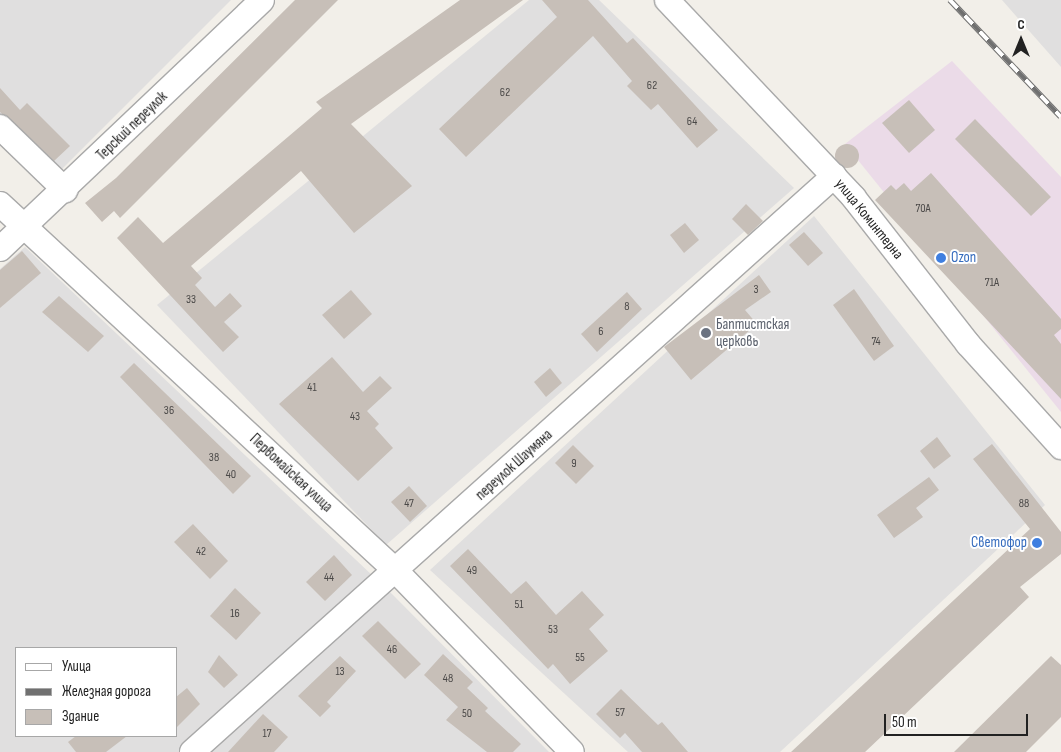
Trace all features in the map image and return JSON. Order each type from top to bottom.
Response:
[{"type":"street","name":"Терский переулок","points":[[0,249],[65,190],[262,0]]},
{"type":"street","name":"улица Коминтерна","points":[[667,0],[834,176],[968,344],[1061,447]]},
{"type":"street","points":[[0,127],[65,190]]},
{"type":"street","name":"переулок Шаумяна","points":[[192,752],[396,571],[834,176]]},
{"type":"street","name":"Первомайская улица","points":[[0,204],[396,571],[572,752]]},
{"type":"shaded area","points":[[0,0],[231,0],[58,173],[0,118]]},
{"type":"shaded area","points":[[529,0],[599,0],[794,188],[386,545],[157,305]]},
{"type":"shaded area","points":[[1002,0],[1061,0],[1061,67]]},
{"type":"shaded area","points":[[952,61],[1061,177],[1061,412],[845,144]]},
{"type":"shaded area","points":[[814,216],[1045,505],[780,752],[628,752],[430,570]]},
{"type":"shaded area","points":[[25,247],[392,594],[549,752],[0,752],[0,269]]},
{"type":"building","points":[[295,0],[338,0],[120,218],[114,211],[102,222],[85,203],[116,178]]},
{"type":"building","points":[[460,0],[523,0],[351,124],[412,186],[354,233],[301,171],[191,266],[202,278],[195,285],[215,307],[230,293],[242,306],[224,322],[239,337],[223,352],[117,238],[138,217],[163,243],[322,108],[316,102]]},
{"type":"building","points":[[542,0],[588,0],[627,43],[633,38],[718,130],[697,148],[658,104],[651,110],[627,86],[632,81],[593,36],[466,157],[439,129],[557,17]]},
{"type":"building","points":[[0,88],[20,110],[27,103],[70,146],[54,161],[0,112]]},
{"type":"building","points":[[909,100],[935,130],[909,153],[882,123]]},
{"type":"building","points":[[975,119],[1051,197],[1031,216],[955,139]]},
{"type":"building","points":[[847,144],[856,147],[859,156],[856,165],[847,168],[838,165],[835,156],[838,147]]},
{"type":"building","points":[[931,173],[1061,319],[1061,329],[1054,335],[1061,344],[1061,399],[875,200],[891,185],[896,190],[904,183],[911,191]]},
{"type":"building","points":[[746,204],[763,221],[748,235],[732,219]]},
{"type":"building","points":[[685,223],[699,240],[684,253],[670,235]]},
{"type":"building","points":[[804,232],[823,253],[808,266],[789,245]]},
{"type":"building","points":[[22,251],[41,273],[0,308],[0,270]]},
{"type":"building","name":"Баптистская церковь","points":[[759,275],[771,292],[745,310],[757,324],[691,380],[664,347]]},
{"type":"building","points":[[854,289],[894,346],[874,361],[833,305]]},
{"type":"building","points":[[351,290],[372,314],[344,339],[322,315]]},
{"type":"building","points":[[627,292],[642,309],[597,352],[581,334]]},
{"type":"building","points":[[59,296],[104,336],[88,352],[42,312]]},
{"type":"building","points":[[332,357],[363,392],[380,376],[392,388],[367,411],[379,424],[375,428],[393,448],[358,481],[279,404]]},
{"type":"building","points":[[134,363],[251,476],[233,494],[120,377]]},
{"type":"building","points":[[550,368],[562,383],[546,397],[534,382]]},
{"type":"building","points":[[937,437],[951,456],[934,469],[920,451]]},
{"type":"building","points":[[992,444],[1061,532],[1061,554],[1020,587],[1029,597],[865,752],[791,752],[1030,529],[973,459]]},
{"type":"building","points":[[573,445],[594,466],[576,484],[555,463]]},
{"type":"building","points":[[929,477],[939,490],[916,508],[923,517],[894,538],[877,515]]},
{"type":"building","points":[[409,486],[427,506],[410,522],[391,502]]},
{"type":"building","points":[[193,524],[228,561],[210,579],[174,542]]},
{"type":"building","points":[[468,549],[511,594],[526,581],[556,615],[582,591],[604,615],[589,629],[608,651],[570,684],[553,664],[548,669],[450,566]]},
{"type":"building","points":[[334,555],[352,575],[325,601],[306,582]]},
{"type":"building","points":[[235,588],[261,613],[236,640],[210,616]]},
{"type":"building","points":[[378,621],[421,664],[405,679],[362,636]]},
{"type":"building","points":[[443,654],[473,682],[467,688],[488,708],[485,711],[521,744],[513,752],[487,752],[446,720],[458,707],[424,675]]},
{"type":"building","points":[[219,655],[238,675],[224,688],[208,672]]},
{"type":"building","points":[[340,656],[356,671],[327,702],[331,706],[320,717],[298,696]]},
{"type":"building","points":[[1051,656],[1061,665],[1061,717],[1026,752],[954,752]]},
{"type":"building","points":[[187,688],[200,704],[178,726],[178,695]]},
{"type":"building","points":[[621,689],[658,725],[662,722],[688,752],[642,752],[625,733],[620,738],[596,714]]},
{"type":"building","points":[[263,714],[288,737],[274,752],[228,752]]},
{"type":"building","points":[[75,737],[126,737],[106,752],[76,752],[68,742]]},
{"type":"railway","points":[[950,0],[1061,117]]},
{"type":"place","name":"Ozon","points":[[941,258]]},
{"type":"place","name":"Баптистская церковь","points":[[706,333]]},
{"type":"place","name":"Светофор","points":[[1037,543]]}]
